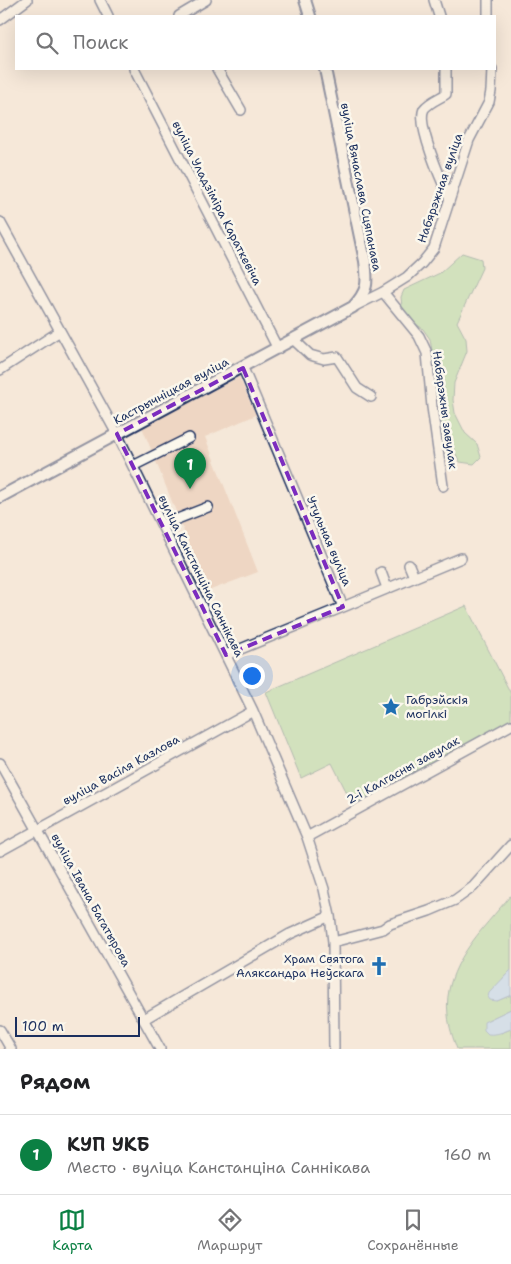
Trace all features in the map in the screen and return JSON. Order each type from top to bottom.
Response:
[{"type":"main road","points":[[304,0],[310,15]]},
{"type":"main road","name":"вуліца Вячаслава Сцяпанава","points":[[324,70],[367,275],[364,295],[353,307]]},
{"type":"main road","name":"Кастрычніцкая вуліца","points":[[0,497],[243,368],[353,307]]},
{"type":"street","points":[[0,20],[27,0]]},
{"type":"street","points":[[100,0],[108,15]]},
{"type":"street","points":[[184,15],[206,0]]},
{"type":"street","points":[[434,0],[439,15]]},
{"type":"street","points":[[488,0],[488,15]]},
{"type":"street","name":"вуліца Уладзіміра Караткевіча","points":[[135,70],[278,348]]},
{"type":"street","points":[[219,70],[241,110]]},
{"type":"street","points":[[446,70],[446,94],[426,107],[422,116],[433,164],[450,197]]},
{"type":"street","name":"Набярэжная вуліца","points":[[353,307],[407,277],[434,248],[469,140],[489,102],[492,91],[492,70]]},
{"type":"street","name":"вуліца Канстанціна Саннікава","points":[[0,222],[117,434],[254,711],[307,836],[324,889],[330,916],[333,942],[334,1049]]},
{"type":"street","name":"Набярэжны завулак","points":[[383,292],[419,336],[427,353],[432,407],[444,486]]},
{"type":"street","points":[[0,370],[60,331]]},
{"type":"street","points":[[294,340],[310,355],[324,359],[337,357],[357,388],[371,397]]},
{"type":"street","name":"Утульная вуліца","points":[[243,368],[343,607],[461,558]]},
{"type":"street","points":[[133,466],[188,438]]},
{"type":"street","points":[[162,525],[208,507]]},
{"type":"street","points":[[409,565],[414,577]]},
{"type":"street","points":[[381,572],[387,588]]},
{"type":"street","points":[[226,655],[269,632],[343,607]]},
{"type":"street","name":"вуліца Васіля Казлова","points":[[0,851],[254,711]]},
{"type":"street","name":"2-і Калгасны завулак","points":[[307,836],[511,725]]},
{"type":"street","name":"вуліца Івана Багатырова","points":[[0,763],[160,1049]]},
{"type":"street","points":[[333,942],[383,929],[390,924],[429,912],[455,900],[473,887],[511,845]]},
{"type":"street","points":[[144,1020],[290,934],[330,916]]},
{"type":"street","points":[[0,1030],[11,1049]]},
{"type":"highlighted area","points":[[243,368],[343,607],[226,655],[117,434]]},
{"type":"shaded area","points":[[239,377],[256,415],[205,437],[258,572],[208,591],[142,427]]},
{"type":"green space","points":[[462,253],[481,259],[482,268],[457,322],[466,339],[467,351],[454,383],[453,400],[455,413],[465,433],[477,444],[481,457],[474,464],[460,462],[441,427],[443,415],[430,339],[423,329],[412,321],[402,307],[401,297],[404,290],[440,273]]},
{"type":"green space","name":"Габрэйскія могілкі","points":[[466,606],[511,694],[511,720],[353,805],[332,763],[301,778],[266,692]]},
{"type":"green space","points":[[511,895],[511,970],[503,978],[497,1001],[511,995],[511,1009],[488,1020],[501,1033],[511,1029],[511,1049],[457,1049],[448,1015],[448,997],[451,981],[458,965],[477,935]]},
{"type":"water","points":[[511,970],[511,995],[497,1001],[490,1000],[488,997],[489,993]]},
{"type":"water","points":[[511,1009],[511,1029],[491,1034],[484,1030],[484,1022]]},
{"type":"place","name":"КУП УКБ","points":[[190,489]]},
{"type":"place","name":"Габрэйскія могілкі","points":[[391,707]]},
{"type":"place","name":"Храм Святога Аляксандра Неўскага","points":[[379,966]]}]
